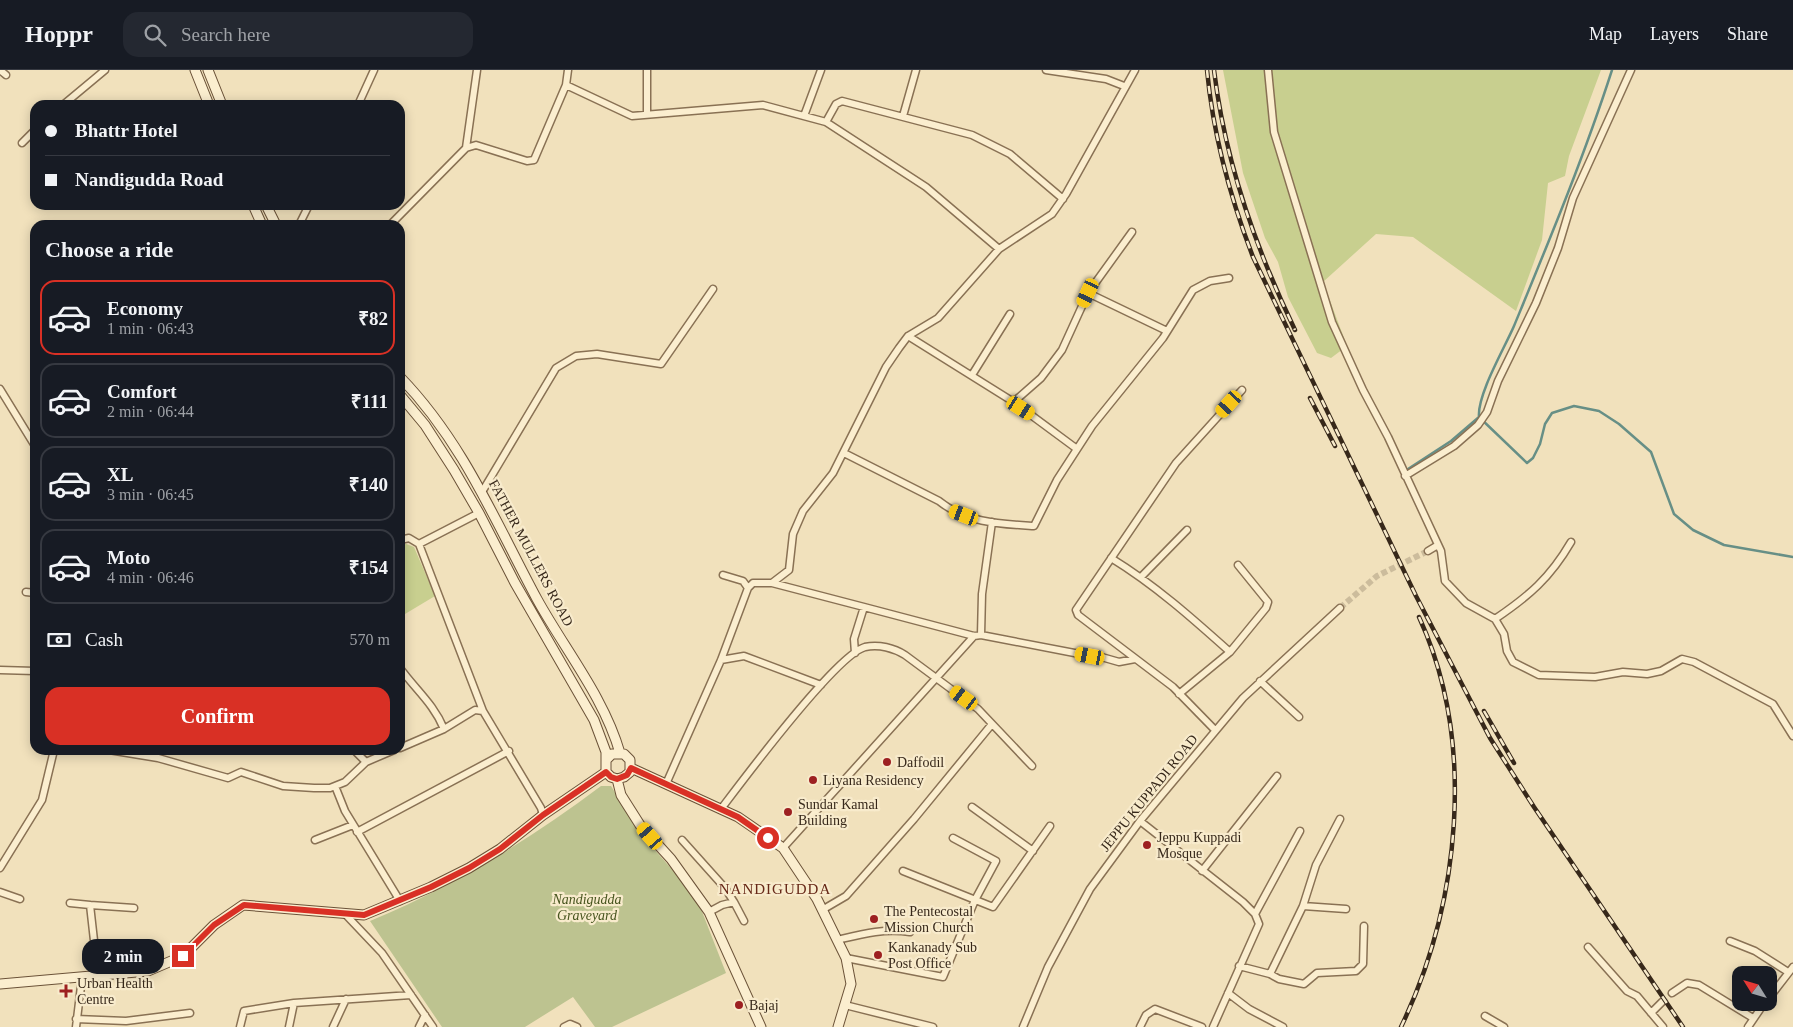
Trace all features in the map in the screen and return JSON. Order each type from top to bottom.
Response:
[{"type":"main road","points":[[195,70],[206,100]]},
{"type":"main road","points":[[208,70],[220,100]]},
{"type":"main road","name":"FATHER MULLERS ROAD","points":[[405,383],[437,420],[482,492],[538,600],[609,722],[620,753]]},
{"type":"main road","points":[[405,401],[425,425],[479,513],[515,583],[594,720],[604,742],[606,772],[611,777],[617,779],[627,775],[631,768]]},
{"type":"main road","points":[[606,760],[612,754],[620,753],[627,757],[631,768],[738,817],[783,848],[822,910],[846,958],[851,984],[838,1027]]},
{"type":"main road","points":[[0,984],[148,971],[167,965],[183,956],[214,925],[244,905],[364,915],[469,868],[500,849],[543,815],[606,772]]},
{"type":"main road","points":[[617,779],[621,795],[640,825],[671,859],[709,912],[761,1027]]},
{"type":"street","points":[[0,70],[6,76]]},
{"type":"street","points":[[69,100],[105,70]]},
{"type":"street","points":[[360,100],[374,70]]},
{"type":"street","points":[[466,148],[477,70]]},
{"type":"street","points":[[405,210],[466,148],[476,146],[527,161],[534,160],[566,84],[568,70]]},
{"type":"street","points":[[647,70],[648,114]]},
{"type":"street","points":[[804,116],[821,70]]},
{"type":"street","points":[[903,116],[916,70]]},
{"type":"street","points":[[1046,70],[1106,80],[1124,86]]},
{"type":"street","points":[[772,583],[789,570],[793,534],[803,511],[822,490],[844,453],[886,367],[908,336],[938,318],[999,249],[1052,214],[1063,199],[1124,86],[1135,70]]},
{"type":"street","points":[[1268,70],[1274,132],[1332,322],[1438,546],[1445,581],[1454,594],[1478,611],[1495,619],[1504,634],[1506,651],[1513,662],[1539,675],[1595,677],[1623,672],[1647,674],[1661,671],[1682,659],[1694,662],[1773,704],[1793,736]]},
{"type":"street","points":[[1405,476],[1454,446],[1484,418],[1498,382],[1536,303],[1558,248],[1573,198],[1631,70]]},
{"type":"street","points":[[566,84],[632,116],[763,105],[826,122],[926,187],[999,249]]},
{"type":"street","points":[[826,122],[836,104],[842,100],[972,135],[1010,154],[1063,199]]},
{"type":"street","points":[[22,143],[30,135]]},
{"type":"street","points":[[395,220],[405,210]]},
{"type":"street","points":[[1012,401],[1017,399],[1041,378],[1062,350],[1088,293],[1132,232]]},
{"type":"street","points":[[844,453],[939,501],[949,509],[978,520],[1034,526],[1057,480],[1092,426],[1167,332],[1193,290],[1210,281],[1229,278]]},
{"type":"street","points":[[482,492],[556,368],[576,356],[597,354],[661,364],[713,289]]},
{"type":"street","points":[[1088,293],[1167,332]]},
{"type":"street","points":[[972,375],[1010,314]]},
{"type":"street","points":[[908,336],[1012,401],[1077,449]]},
{"type":"street","points":[[0,388],[30,438]]},
{"type":"street","points":[[1215,730],[1179,694],[1078,615],[1076,610],[1176,463],[1242,390]]},
{"type":"street","points":[[419,544],[479,513]]},
{"type":"street","points":[[783,848],[935,677],[977,635],[992,522]]},
{"type":"street","points":[[1141,577],[1188,530]]},
{"type":"street","points":[[405,539],[408,538],[419,544],[483,711],[509,751],[541,808],[543,815]]},
{"type":"street","points":[[1495,619],[1531,593],[1547,578],[1571,542]]},
{"type":"street","points":[[1428,551],[1438,546]]},
{"type":"street","points":[[1111,558],[1141,577],[1180,607],[1230,652]]},
{"type":"street","points":[[1179,694],[1230,652],[1266,608],[1268,602],[1238,565]]},
{"type":"street","points":[[723,575],[742,581],[748,588]]},
{"type":"street","points":[[666,784],[721,660],[748,588],[753,583],[772,583],[977,635],[1098,656],[1119,662],[1135,659]]},
{"type":"street","points":[[26,592],[30,592]]},
{"type":"street","points":[[855,653],[854,639],[864,607]]},
{"type":"street","name":"JEPPU KUPPADI ROAD","points":[[1023,1027],[1048,967],[1090,889],[1140,821],[1215,730],[1260,681],[1340,608]]},
{"type":"street","points":[[721,809],[771,743],[822,685],[855,653],[865,647],[894,648],[935,677],[978,709],[1032,766]]},
{"type":"street","points":[[721,660],[744,656],[822,685]]},
{"type":"street","points":[[0,670],[30,671]]},
{"type":"street","points":[[405,674],[428,700],[438,715],[444,729]]},
{"type":"street","points":[[1260,681],[1299,717]]},
{"type":"street","points":[[405,746],[444,729],[475,710],[483,711]]},
{"type":"street","points":[[822,910],[846,896],[914,819],[992,724]]},
{"type":"street","points":[[358,832],[509,751]]},
{"type":"street","points":[[0,868],[42,800],[53,755]]},
{"type":"street","points":[[140,755],[158,758],[228,778],[241,772],[283,786],[330,788],[345,782],[366,762],[382,755]]},
{"type":"street","points":[[359,755],[366,762]]},
{"type":"street","points":[[1202,871],[1277,776]]},
{"type":"street","points":[[335,786],[353,825],[400,900]]},
{"type":"street","points":[[972,807],[1033,851]]},
{"type":"street","points":[[1270,974],[1303,906],[1316,865],[1340,819]]},
{"type":"street","points":[[1140,821],[1255,914],[1259,924],[1213,1027]]},
{"type":"street","points":[[315,840],[353,825]]},
{"type":"street","points":[[903,871],[993,907],[1050,826]]},
{"type":"street","points":[[1255,914],[1300,831]]},
{"type":"street","points":[[846,958],[943,977],[975,900],[996,861],[953,838]]},
{"type":"street","points":[[682,840],[725,888],[744,921]]},
{"type":"street","points":[[0,892],[20,899]]},
{"type":"street","points":[[709,912],[722,905],[734,902]]},
{"type":"street","points":[[70,903],[134,908]]},
{"type":"street","points":[[90,905],[98,976]]},
{"type":"street","points":[[1303,906],[1346,909]]},
{"type":"street","points":[[346,915],[382,952],[433,1027]]},
{"type":"street","points":[[1239,966],[1270,974],[1279,979],[1304,984],[1317,973],[1356,971],[1363,964],[1364,926]]},
{"type":"street","points":[[837,940],[870,931],[893,930],[910,932]]},
{"type":"street","points":[[1730,940],[1791,969],[1778,986]]},
{"type":"street","points":[[1588,947],[1627,991],[1637,996],[1663,1027]]},
{"type":"street","points":[[76,1027],[82,978]]},
{"type":"street","points":[[1672,992],[1687,983],[1698,985],[1753,1018]]},
{"type":"street","points":[[1228,993],[1249,1009],[1283,1027]]},
{"type":"street","points":[[240,1027],[244,1011],[294,1003],[411,994]]},
{"type":"street","points":[[334,1027],[346,1000]]},
{"type":"street","points":[[1651,1013],[1662,1002]]},
{"type":"street","points":[[289,1027],[294,1003]]},
{"type":"street","points":[[845,1005],[933,1027]]},
{"type":"street","points":[[1140,1027],[1146,1015],[1155,1009],[1202,1027]]},
{"type":"street","points":[[1748,1027],[1758,1011]]},
{"type":"street","points":[[76,1019],[126,1021],[190,1013]]},
{"type":"street","points":[[419,1027],[425,1015]]},
{"type":"street","points":[[1485,1016],[1504,1027]]},
{"type":"street","points":[[564,1027],[570,1024],[577,1027]]},
{"type":"green space","points":[[1223,70],[1601,70],[1569,156],[1565,176],[1548,183],[1542,240],[1516,311],[1413,237],[1376,234],[1323,282],[1347,346],[1331,358],[1317,353],[1288,297],[1278,262],[1265,238],[1243,173]]},
{"type":"green space","points":[[405,544],[414,547],[435,596],[405,614]]},
{"type":"green space","name":"Nandigudda Graveyard","points":[[601,786],[611,786],[641,834],[689,889],[701,909],[726,973],[612,1027],[595,1027],[573,997],[525,1027],[442,1027],[370,921],[432,893],[490,861],[545,826]]},
{"type":"waterway","points":[[1612,70],[1590,135],[1553,231],[1514,326],[1482,397],[1479,417],[1527,463],[1533,458],[1540,444],[1545,424],[1552,413],[1574,406],[1599,411],[1619,424],[1651,452],[1674,514],[1693,530],[1724,545],[1793,557]]},
{"type":"waterway","points":[[1408,469],[1451,441],[1479,417]]},
{"type":"tunnel","points":[[1340,608],[1377,576],[1428,551]]},
{"type":"tunnel","points":[[1662,1002],[1672,993]]},
{"type":"railway","points":[[1207,70],[1218,141],[1230,188],[1253,257],[1416,596],[1490,738],[1534,807],[1683,1027]]},
{"type":"railway","points":[[1214,70],[1219,104],[1234,171],[1255,236],[1280,299],[1295,330]]},
{"type":"railway","points":[[1310,398],[1335,446]]},
{"type":"railway","points":[[1401,1027],[1421,979],[1437,929],[1448,876],[1454,823],[1454,770],[1449,717],[1437,666],[1419,617]]},
{"type":"railway","points":[[1484,711],[1514,763]]},
{"type":"place","name":"Daffodil","points":[[887,762]]},
{"type":"place","name":"Liyana Residency","points":[[813,780]]},
{"type":"place","name":"Sundar Kamal Building","points":[[788,812]]},
{"type":"place","name":"Jeppu Kuppadi Mosque","points":[[1147,845]]},
{"type":"place","name":"The Pentecostal Mission Church","points":[[874,919]]},
{"type":"place","name":"Kankanady Sub Post Office","points":[[878,955]]},
{"type":"place","name":"Urban Health Centre","points":[[66,991]]},
{"type":"place","name":"Bajaj","points":[[739,1005]]},
{"type":"district","name":"NANDIGUDDA","points":[[775,889]]},
{"type":"route","points":[[183,956],[214,925],[244,905],[364,915],[431,887],[469,868],[500,849],[543,815],[606,772],[611,777],[617,779],[627,775],[631,768],[738,817],[768,838]]}]
